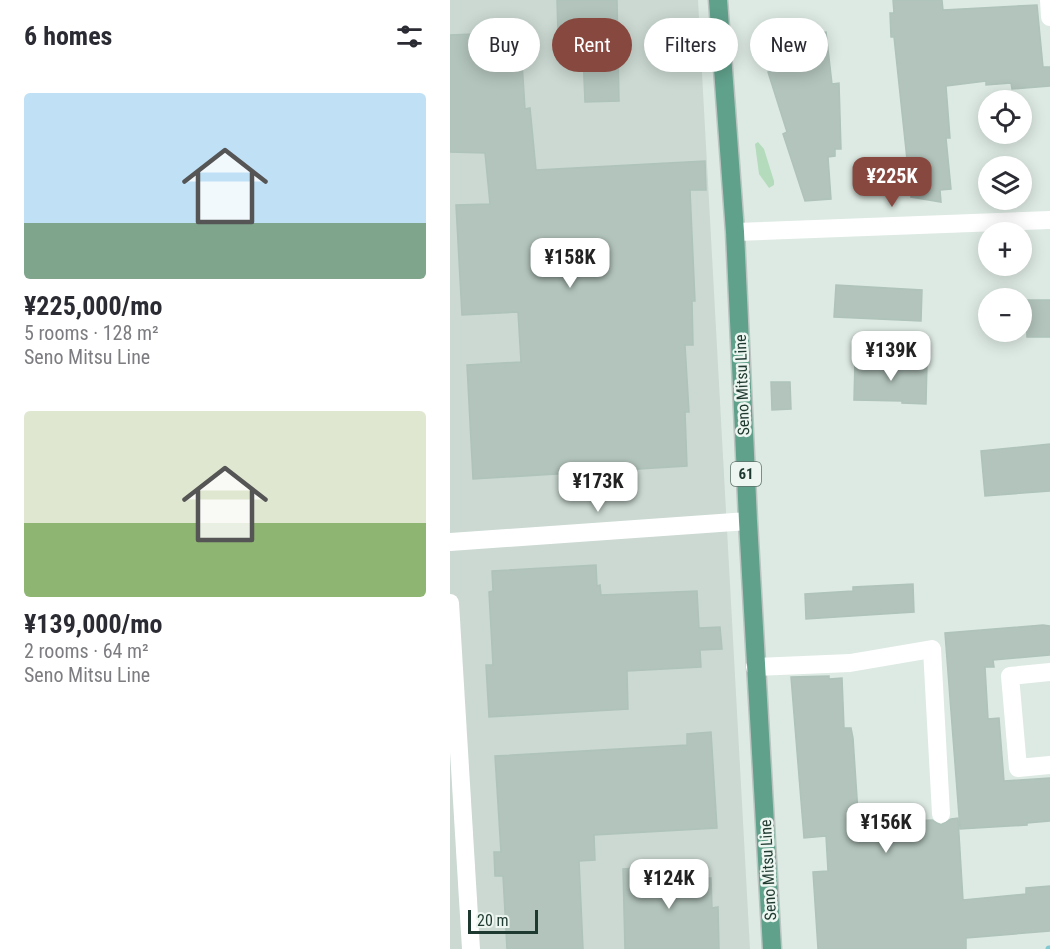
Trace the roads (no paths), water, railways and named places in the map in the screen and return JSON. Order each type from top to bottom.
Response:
[{"type":"main road","name":"Seno Mitsu Line","points":[[718,0],[735,232],[748,521],[772,949]]},
{"type":"street","points":[[1049,0],[1050,17]]},
{"type":"street","points":[[735,232],[1050,220]]},
{"type":"street","points":[[450,542],[748,521]]},
{"type":"street","points":[[450,603],[454,747],[471,949]]},
{"type":"street","points":[[756,667],[850,663],[932,649],[941,814]]},
{"type":"street","points":[[1050,672],[1010,676],[1018,768],[1050,765]]}]
